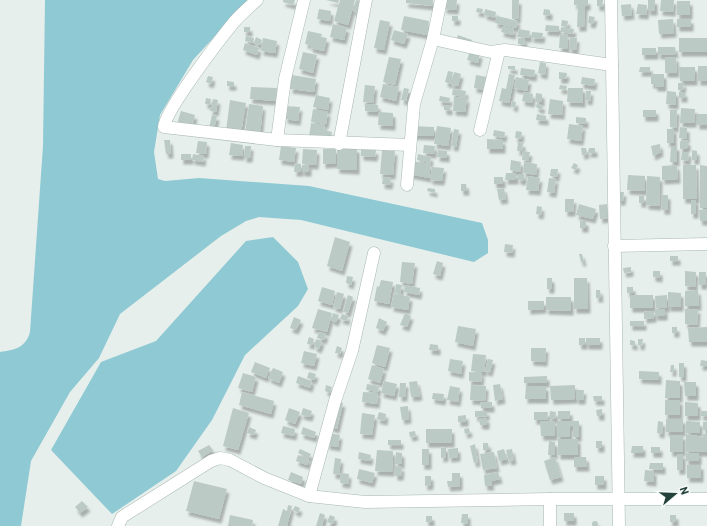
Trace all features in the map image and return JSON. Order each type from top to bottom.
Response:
[{"type":"street","points":[[257,0],[239,16],[179,97],[163,125],[165,128],[278,140],[339,144],[410,145]]},
{"type":"street","points":[[278,140],[285,79],[304,0]]},
{"type":"street","points":[[339,144],[366,0]]},
{"type":"street","points":[[407,185],[414,104],[433,39],[441,0]]},
{"type":"street","points":[[611,0],[619,526]]},
{"type":"street","points":[[433,39],[491,52],[505,50],[612,65]]},
{"type":"street","points":[[480,130],[499,52]]},
{"type":"street","points":[[614,246],[707,244]]},
{"type":"street","points":[[309,496],[329,421],[352,351],[374,253]]},
{"type":"street","points":[[118,526],[122,517],[211,461],[220,458],[230,460],[264,478],[309,496],[365,502],[618,498],[707,499]]},
{"type":"street","points":[[550,499],[550,526]]},
{"type":"water","points":[[45,0],[248,0],[193,60],[160,115],[154,152],[158,179],[165,181],[199,178],[309,186],[482,223],[488,240],[488,253],[474,262],[301,220],[259,217],[246,221],[221,236],[120,314],[99,358],[70,392],[31,461],[21,526],[0,526],[0,352],[15,349],[22,345],[26,342],[30,332],[43,146]]},
{"type":"water","points":[[273,237],[298,262],[308,289],[298,306],[245,355],[212,420],[176,471],[112,514],[51,450],[101,362],[156,341],[246,241]]},
{"type":"building","points":[[283,0],[295,0],[293,5],[283,2]]},
{"type":"building","points":[[326,0],[339,0],[338,3]]},
{"type":"building","points":[[340,0],[355,0],[348,25],[334,21]]},
{"type":"building","points":[[356,0],[362,1],[359,13],[353,11]]},
{"type":"building","points":[[406,0],[433,0],[433,6],[406,3]]},
{"type":"building","points":[[445,0],[457,0],[456,10],[444,9]]},
{"type":"building","points":[[512,0],[519,0],[518,19],[512,19]]},
{"type":"building","points":[[574,0],[588,0],[588,6],[585,6],[584,27],[577,27],[578,5],[574,5]]},
{"type":"building","points":[[597,0],[603,0],[602,7],[597,6]]},
{"type":"building","points":[[648,0],[655,0],[655,11],[648,11]]},
{"type":"building","points":[[661,0],[674,0],[673,12],[660,11]]},
{"type":"building","points":[[677,1],[690,1],[690,15],[677,15]]},
{"type":"building","points":[[631,4],[632,15],[622,16],[621,5]]},
{"type":"building","points":[[638,4],[647,5],[646,15],[636,14]]},
{"type":"building","points":[[477,8],[483,9],[482,13],[476,12]]},
{"type":"building","points":[[319,9],[331,11],[330,21],[317,19]]},
{"type":"building","points":[[485,9],[496,12],[495,18],[484,15]]},
{"type":"building","points":[[544,9],[550,10],[550,16],[543,15]]},
{"type":"building","points":[[404,16],[429,21],[427,35],[401,30]]},
{"type":"building","points":[[452,16],[458,16],[458,21],[452,21]]},
{"type":"building","points":[[497,16],[518,21],[516,28],[495,23]]},
{"type":"building","points":[[589,16],[595,17],[593,24],[588,23]]},
{"type":"building","points":[[673,19],[674,33],[659,34],[658,20]]},
{"type":"building","points":[[677,19],[691,19],[691,27],[677,27]]},
{"type":"building","points":[[380,20],[390,22],[384,50],[374,48]]},
{"type":"building","points":[[562,20],[568,21],[567,27],[561,26]]},
{"type":"building","points":[[333,24],[347,28],[344,40],[330,37]]},
{"type":"building","points":[[546,25],[559,26],[559,32],[545,31]]},
{"type":"building","points":[[503,26],[514,29],[513,35],[501,32]]},
{"type":"building","points":[[244,27],[250,27],[250,32],[244,32]]},
{"type":"building","points":[[561,27],[574,29],[573,34],[561,32]]},
{"type":"building","points":[[519,29],[530,31],[529,38],[517,37]]},
{"type":"building","points":[[394,30],[408,34],[404,44],[391,40]]},
{"type":"building","points":[[308,31],[322,34],[321,37],[327,38],[324,51],[310,48],[311,45],[305,44]]},
{"type":"building","points":[[532,32],[543,33],[542,39],[531,38]]},
{"type":"building","points":[[560,34],[568,35],[567,49],[559,48]]},
{"type":"building","points":[[458,35],[472,40],[470,45],[456,40]]},
{"type":"building","points":[[246,36],[254,38],[253,43],[245,41]]},
{"type":"building","points":[[256,37],[262,40],[260,45],[254,43]]},
{"type":"building","points":[[570,37],[577,38],[576,50],[569,50]]},
{"type":"building","points":[[263,38],[277,41],[275,53],[261,51]]},
{"type":"building","points":[[518,38],[525,39],[524,45],[518,44]]},
{"type":"building","points":[[679,38],[707,38],[707,52],[679,52]]},
{"type":"building","points":[[245,43],[259,48],[257,55],[243,50]]},
{"type":"building","points":[[658,47],[675,47],[676,54],[658,55]]},
{"type":"building","points":[[642,48],[656,48],[656,55],[642,55]]},
{"type":"building","points":[[470,51],[480,54],[478,63],[467,60]]},
{"type":"building","points":[[303,52],[317,55],[313,73],[299,69]]},
{"type":"building","points":[[389,57],[401,59],[395,85],[383,82]]},
{"type":"building","points":[[665,57],[676,57],[677,73],[665,73]]},
{"type":"building","points":[[540,62],[546,63],[545,75],[538,73]]},
{"type":"building","points":[[508,66],[515,66],[515,70],[508,69]]},
{"type":"building","points":[[698,66],[707,66],[707,81],[698,81]]},
{"type":"building","points":[[640,67],[650,67],[650,72],[639,72]]},
{"type":"building","points":[[679,67],[695,67],[695,81],[680,81]]},
{"type":"building","points":[[521,68],[535,70],[534,77],[520,75]]},
{"type":"building","points":[[448,71],[453,72],[450,84],[445,82]]},
{"type":"building","points":[[454,72],[461,74],[458,86],[451,85]]},
{"type":"building","points":[[559,72],[567,73],[566,79],[559,79]]},
{"type":"building","points":[[509,74],[515,75],[509,103],[499,101],[502,88],[506,89]]},
{"type":"building","points":[[651,74],[664,74],[664,87],[655,87],[655,84],[651,84]]},
{"type":"building","points":[[292,75],[316,79],[314,92],[290,89]]},
{"type":"building","points":[[476,75],[487,77],[485,90],[474,88]]},
{"type":"building","points":[[208,76],[213,77],[211,84],[206,82]]},
{"type":"building","points":[[516,77],[529,80],[527,91],[514,88]]},
{"type":"building","points":[[582,77],[595,79],[594,86],[581,84]]},
{"type":"building","points":[[227,81],[234,82],[234,86],[227,86]]},
{"type":"building","points":[[678,83],[684,83],[683,90],[678,90]]},
{"type":"building","points":[[383,84],[399,87],[396,101],[380,97]]},
{"type":"building","points":[[365,85],[375,86],[373,103],[363,102]]},
{"type":"building","points":[[560,85],[567,86],[566,90],[559,89]]},
{"type":"building","points":[[251,87],[277,88],[276,101],[250,99]]},
{"type":"building","points":[[404,88],[409,89],[406,101],[401,100]]},
{"type":"building","points":[[568,88],[583,88],[583,103],[567,102]]},
{"type":"building","points":[[453,89],[466,91],[465,97],[452,95]]},
{"type":"building","points":[[586,91],[591,91],[590,101],[585,100]]},
{"type":"building","points":[[667,91],[676,92],[676,105],[666,104]]},
{"type":"building","points":[[524,92],[533,94],[532,103],[522,101]]},
{"type":"building","points":[[679,92],[685,92],[685,98],[679,98]]},
{"type":"building","points":[[536,93],[542,94],[542,102],[535,102]]},
{"type":"building","points":[[316,95],[330,98],[328,110],[313,107]]},
{"type":"building","points":[[440,96],[450,98],[449,103],[439,101]]},
{"type":"building","points":[[454,97],[467,98],[465,112],[453,111]]},
{"type":"building","points":[[206,98],[211,99],[210,105],[205,104]]},
{"type":"building","points":[[213,99],[218,100],[216,112],[210,111]]},
{"type":"building","points":[[550,99],[563,101],[562,115],[548,114]]},
{"type":"building","points":[[230,100],[246,103],[241,133],[226,131]]},
{"type":"building","points":[[512,101],[516,102],[515,108],[511,106]]},
{"type":"building","points":[[537,103],[543,106],[541,110],[536,107]]},
{"type":"building","points":[[249,104],[263,106],[260,135],[245,133]]},
{"type":"building","points":[[365,104],[378,105],[378,112],[365,111]]},
{"type":"building","points":[[444,105],[450,106],[450,111],[444,110]]},
{"type":"building","points":[[286,106],[300,107],[298,121],[285,119]]},
{"type":"building","points":[[681,108],[695,109],[694,123],[680,123]]},
{"type":"building","points":[[313,109],[328,112],[326,124],[311,122]]},
{"type":"building","points":[[643,110],[656,110],[656,117],[643,117]]},
{"type":"building","points":[[670,110],[677,110],[676,128],[670,127]]},
{"type":"building","points":[[181,111],[195,115],[192,128],[177,124]]},
{"type":"building","points":[[379,112],[393,113],[393,126],[378,125]]},
{"type":"building","points":[[537,114],[546,116],[546,121],[536,120]]},
{"type":"building","points":[[697,114],[707,114],[707,125],[697,125]]},
{"type":"building","points":[[212,115],[217,116],[214,129],[209,128]]},
{"type":"building","points":[[576,117],[586,118],[586,124],[576,123]]},
{"type":"building","points":[[311,123],[325,125],[324,130],[332,132],[331,137],[323,135],[323,139],[309,137]]},
{"type":"building","points":[[569,124],[583,126],[581,141],[567,139]]},
{"type":"building","points":[[412,126],[434,127],[434,136],[412,135]]},
{"type":"building","points":[[437,126],[451,128],[448,146],[434,144]]},
{"type":"building","points":[[680,127],[687,128],[687,139],[679,138]]},
{"type":"building","points":[[454,129],[459,130],[456,147],[451,146]]},
{"type":"building","points":[[667,129],[674,129],[674,143],[667,143]]},
{"type":"building","points":[[494,130],[505,132],[504,138],[493,136]]},
{"type":"building","points":[[516,131],[522,132],[521,139],[515,138]]},
{"type":"building","points":[[487,139],[503,140],[503,149],[487,149]]},
{"type":"building","points":[[164,140],[170,140],[171,154],[166,154]]},
{"type":"building","points":[[682,140],[688,141],[688,147],[685,149],[680,149],[680,142]]},
{"type":"building","points":[[198,141],[207,142],[206,154],[196,153]]},
{"type":"building","points":[[518,142],[523,143],[522,151],[517,151]]},
{"type":"building","points":[[231,143],[243,145],[242,156],[229,155]]},
{"type":"building","points":[[660,144],[661,152],[653,156],[651,146]]},
{"type":"building","points":[[424,145],[435,146],[434,154],[423,153]]},
{"type":"building","points":[[245,146],[251,146],[250,158],[244,158]]},
{"type":"building","points":[[281,146],[296,148],[294,162],[279,160]]},
{"type":"building","points":[[671,146],[677,146],[677,162],[670,162]]},
{"type":"building","points":[[337,148],[357,148],[357,170],[337,169]]},
{"type":"building","points":[[581,148],[586,148],[587,154],[582,155]]},
{"type":"building","points":[[589,148],[595,148],[595,153],[588,153]]},
{"type":"building","points":[[303,149],[317,150],[316,165],[302,164]]},
{"type":"building","points":[[323,149],[336,149],[336,163],[323,164]]},
{"type":"building","points":[[361,149],[376,150],[375,157],[361,156]]},
{"type":"building","points":[[382,150],[395,151],[393,175],[380,174]]},
{"type":"building","points":[[438,150],[447,151],[447,158],[437,157]]},
{"type":"building","points":[[692,150],[697,151],[697,160],[692,160]]},
{"type":"building","points":[[523,151],[530,152],[528,161],[522,160]]},
{"type":"building","points":[[682,152],[689,152],[688,161],[681,160]]},
{"type":"building","points":[[181,154],[191,154],[191,160],[181,160]]},
{"type":"building","points":[[193,154],[204,156],[203,162],[192,160]]},
{"type":"building","points":[[418,154],[431,157],[430,163],[417,160]]},
{"type":"building","points":[[511,160],[521,162],[520,172],[510,170]]},
{"type":"building","points":[[411,161],[431,164],[429,178],[409,174]]},
{"type":"building","points":[[524,162],[537,164],[536,175],[523,173]]},
{"type":"building","points":[[295,163],[301,164],[301,172],[294,172]]},
{"type":"building","points":[[574,163],[578,165],[576,170],[571,168]]},
{"type":"building","points":[[302,165],[309,165],[309,172],[302,172]]},
{"type":"building","points":[[677,165],[678,179],[662,180],[662,166]]},
{"type":"building","points":[[683,165],[696,165],[697,199],[683,199]]},
{"type":"building","points":[[700,165],[707,166],[707,208],[700,208]]},
{"type":"building","points":[[432,167],[444,168],[442,181],[430,180]]},
{"type":"building","points":[[551,169],[558,169],[557,177],[550,176]]},
{"type":"building","points":[[506,173],[516,173],[516,180],[505,180]]},
{"type":"building","points":[[518,174],[524,174],[524,181],[518,180]]},
{"type":"building","points":[[628,175],[645,176],[645,191],[627,190]]},
{"type":"building","points":[[528,176],[540,178],[538,191],[526,190]]},
{"type":"building","points":[[647,176],[660,177],[659,206],[646,205]]},
{"type":"building","points":[[383,177],[391,178],[390,185],[382,184]]},
{"type":"building","points":[[494,177],[503,177],[503,184],[494,184]]},
{"type":"building","points":[[549,178],[556,179],[554,193],[547,192]]},
{"type":"building","points":[[461,184],[466,184],[467,191],[461,191]]},
{"type":"building","points":[[428,188],[435,189],[435,193],[427,191]]},
{"type":"building","points":[[504,188],[506,199],[499,200],[497,189]]},
{"type":"building","points":[[618,192],[624,192],[623,201],[618,201]]},
{"type":"building","points":[[662,195],[668,195],[668,210],[662,210]]},
{"type":"building","points":[[639,196],[644,196],[644,203],[639,203]]},
{"type":"building","points":[[565,199],[574,199],[573,212],[565,212]]},
{"type":"building","points":[[691,200],[696,200],[696,214],[691,214]]},
{"type":"building","points":[[579,204],[596,209],[593,219],[576,215]]},
{"type":"building","points":[[607,204],[608,218],[600,219],[599,205]]},
{"type":"building","points":[[537,206],[542,207],[541,215],[536,214]]},
{"type":"building","points":[[707,209],[707,221],[700,221],[699,210]]},
{"type":"building","points":[[580,221],[586,221],[586,228],[580,228]]},
{"type":"building","points":[[335,237],[350,242],[342,271],[327,266]]},
{"type":"building","points":[[505,244],[513,245],[512,253],[504,252]]},
{"type":"building","points":[[579,254],[582,254],[584,262],[581,262]]},
{"type":"building","points":[[670,256],[678,256],[678,261],[670,261]]},
{"type":"building","points":[[437,261],[443,263],[440,276],[433,274]]},
{"type":"building","points":[[402,262],[415,263],[412,284],[400,282]]},
{"type":"building","points":[[631,267],[631,272],[624,273],[623,268]]},
{"type":"building","points":[[653,271],[660,271],[660,278],[653,277]]},
{"type":"building","points":[[685,271],[696,272],[695,287],[685,286]]},
{"type":"building","points":[[699,272],[706,272],[705,285],[699,285]]},
{"type":"building","points":[[347,276],[353,277],[351,285],[346,283]]},
{"type":"building","points":[[547,278],[552,278],[552,289],[547,289]]},
{"type":"building","points":[[574,278],[587,278],[588,309],[574,309]]},
{"type":"building","points":[[381,280],[393,282],[389,304],[374,301],[377,286],[379,287]]},
{"type":"building","points":[[396,284],[402,285],[400,294],[395,293]]},
{"type":"building","points":[[405,285],[420,288],[419,295],[404,292]]},
{"type":"building","points":[[322,287],[335,291],[332,305],[318,301]]},
{"type":"building","points":[[627,287],[633,287],[633,293],[627,293]]},
{"type":"building","points":[[596,290],[600,290],[601,298],[596,298]]},
{"type":"building","points":[[698,290],[699,306],[685,306],[685,291]]},
{"type":"building","points":[[337,292],[344,294],[340,309],[333,307]]},
{"type":"building","points":[[668,292],[681,293],[681,307],[668,307]]},
{"type":"building","points":[[394,293],[410,297],[408,310],[391,307]]},
{"type":"building","points":[[348,295],[353,297],[348,313],[343,312]]},
{"type":"building","points":[[630,295],[653,295],[653,308],[630,308]]},
{"type":"building","points":[[667,295],[667,308],[656,308],[655,296]]},
{"type":"building","points":[[546,297],[571,297],[571,311],[546,310]]},
{"type":"building","points":[[528,301],[544,301],[544,309],[528,310]]},
{"type":"building","points":[[318,309],[332,313],[327,332],[312,328]]},
{"type":"building","points":[[655,309],[665,309],[665,316],[655,316]]},
{"type":"building","points":[[685,309],[698,309],[697,325],[685,324]]},
{"type":"building","points":[[654,311],[654,318],[644,319],[644,312]]},
{"type":"building","points":[[333,313],[339,315],[336,322],[331,320]]},
{"type":"building","points":[[405,313],[411,316],[407,327],[400,325]]},
{"type":"building","points":[[342,314],[348,316],[347,321],[340,319]]},
{"type":"building","points":[[294,317],[301,320],[296,330],[290,328]]},
{"type":"building","points":[[379,318],[387,322],[383,331],[376,328]]},
{"type":"building","points":[[630,321],[644,321],[644,326],[630,326]]},
{"type":"building","points":[[458,326],[476,329],[473,346],[455,342]]},
{"type":"building","points":[[672,327],[677,327],[677,333],[672,333]]},
{"type":"building","points":[[707,327],[707,342],[689,342],[688,328]]},
{"type":"building","points":[[319,332],[326,334],[324,340],[317,338]]},
{"type":"building","points":[[309,337],[314,339],[312,345],[307,344]]},
{"type":"building","points":[[579,338],[585,338],[585,345],[579,345]]},
{"type":"building","points":[[586,338],[600,338],[600,345],[586,345]]},
{"type":"building","points":[[316,339],[322,341],[319,349],[314,347]]},
{"type":"building","points":[[638,339],[643,339],[642,346],[638,345]]},
{"type":"building","points":[[630,340],[635,341],[635,346],[630,345]]},
{"type":"building","points":[[430,344],[438,345],[438,351],[429,350]]},
{"type":"building","points":[[377,345],[390,348],[385,367],[372,363]]},
{"type":"building","points":[[337,346],[342,348],[340,354],[335,353]]},
{"type":"building","points":[[531,348],[546,348],[545,362],[531,361]]},
{"type":"building","points":[[304,351],[317,354],[314,366],[301,363]]},
{"type":"building","points":[[473,354],[486,355],[484,372],[471,371]]},
{"type":"building","points":[[450,359],[463,361],[461,374],[448,371]]},
{"type":"building","points":[[488,359],[493,360],[490,372],[485,371]]},
{"type":"building","points":[[701,360],[707,361],[707,366],[700,366]]},
{"type":"building","points":[[255,362],[270,368],[266,378],[251,372]]},
{"type":"building","points":[[679,363],[684,363],[684,377],[679,377]]},
{"type":"building","points":[[372,365],[384,369],[380,383],[368,379]]},
{"type":"building","points":[[671,365],[674,365],[674,372],[670,372]]},
{"type":"building","points":[[273,368],[283,372],[279,383],[268,378]]},
{"type":"building","points":[[639,371],[659,372],[659,380],[639,379]]},
{"type":"building","points":[[309,372],[316,374],[314,380],[307,378]]},
{"type":"building","points":[[469,372],[482,373],[481,382],[469,381]]},
{"type":"building","points":[[243,373],[256,377],[252,392],[238,388]]},
{"type":"building","points":[[298,376],[312,381],[310,388],[296,383]]},
{"type":"building","points":[[547,376],[547,383],[524,383],[524,377]]},
{"type":"building","points":[[666,380],[680,381],[680,398],[665,398]]},
{"type":"building","points":[[384,381],[397,384],[394,396],[381,393]]},
{"type":"building","points":[[417,381],[420,396],[411,397],[409,382]]},
{"type":"building","points":[[684,382],[696,382],[696,396],[685,396]]},
{"type":"building","points":[[400,383],[406,383],[405,397],[399,397]]},
{"type":"building","points":[[367,384],[379,386],[378,392],[366,390]]},
{"type":"building","points":[[500,384],[503,399],[495,401],[493,385]]},
{"type":"building","points":[[326,385],[332,387],[330,393],[325,391]]},
{"type":"building","points":[[471,385],[486,386],[485,401],[470,400]]},
{"type":"building","points":[[575,385],[575,399],[551,400],[550,386]]},
{"type":"building","points":[[450,386],[460,388],[458,402],[447,400]]},
{"type":"building","points":[[526,386],[546,386],[546,399],[525,399]]},
{"type":"building","points":[[576,390],[584,390],[583,400],[576,400]]},
{"type":"building","points":[[242,392],[274,401],[271,414],[239,405]]},
{"type":"building","points":[[363,392],[378,393],[377,404],[362,402]]},
{"type":"building","points":[[433,393],[444,394],[443,401],[432,399]]},
{"type":"building","points":[[593,396],[602,396],[602,401],[594,401]]},
{"type":"building","points":[[665,400],[680,400],[680,415],[665,415]]},
{"type":"building","points":[[336,401],[343,403],[337,429],[330,427]]},
{"type":"building","points":[[480,402],[492,402],[492,408],[481,408]]},
{"type":"building","points":[[685,402],[698,403],[698,416],[685,416]]},
{"type":"building","points":[[408,406],[409,419],[402,420],[400,407]]},
{"type":"building","points":[[233,408],[249,413],[238,450],[223,446]]},
{"type":"building","points":[[289,408],[300,412],[295,424],[285,420]]},
{"type":"building","points":[[303,408],[312,411],[310,417],[301,415]]},
{"type":"building","points":[[602,409],[602,416],[597,416],[596,410]]},
{"type":"building","points":[[475,411],[487,411],[487,416],[475,417]]},
{"type":"building","points":[[550,411],[556,412],[555,419],[549,419]]},
{"type":"building","points":[[558,411],[570,411],[570,419],[558,419]]},
{"type":"building","points":[[701,411],[707,411],[707,416],[701,416]]},
{"type":"building","points":[[379,412],[386,414],[385,421],[377,419]]},
{"type":"building","points":[[534,412],[548,412],[547,420],[534,420]]},
{"type":"building","points":[[362,413],[375,415],[372,435],[360,434]]},
{"type":"building","points":[[466,415],[466,422],[458,422],[458,416]]},
{"type":"building","points":[[479,418],[487,418],[487,425],[480,425]]},
{"type":"building","points":[[666,419],[683,419],[683,432],[666,432]]},
{"type":"building","points":[[540,421],[555,421],[555,436],[541,436]]},
{"type":"building","points":[[557,421],[579,421],[579,437],[573,437],[573,426],[570,426],[570,437],[557,437]]},
{"type":"building","points":[[658,421],[663,422],[662,434],[657,433]]},
{"type":"building","points":[[686,421],[700,422],[700,433],[686,433]]},
{"type":"building","points":[[703,422],[707,422],[707,430],[703,430]]},
{"type":"building","points":[[283,426],[295,429],[294,436],[281,433]]},
{"type":"building","points":[[249,427],[256,430],[254,435],[247,433]]},
{"type":"building","points":[[303,427],[316,432],[314,438],[301,434]]},
{"type":"building","points":[[469,428],[470,433],[465,434],[464,429]]},
{"type":"building","points":[[426,429],[452,429],[452,443],[426,443]]},
{"type":"building","points":[[415,431],[416,436],[410,437],[409,432]]},
{"type":"building","points":[[329,433],[340,435],[338,447],[327,445]]},
{"type":"building","points":[[686,434],[703,437],[703,434],[707,434],[707,452],[686,452]]},
{"type":"building","points":[[670,435],[683,435],[683,452],[670,452]]},
{"type":"building","points":[[558,439],[578,439],[578,455],[558,455]]},
{"type":"building","points":[[388,440],[401,440],[401,445],[388,445]]},
{"type":"building","points":[[549,441],[555,442],[555,455],[548,455]]},
{"type":"building","points":[[596,441],[602,441],[602,448],[596,448]]},
{"type":"building","points":[[483,443],[488,443],[489,450],[483,450]]},
{"type":"building","points":[[475,444],[478,462],[474,463],[470,446]]},
{"type":"building","points":[[209,445],[213,450],[202,457],[198,451]]},
{"type":"building","points":[[632,446],[643,446],[643,453],[631,453]]},
{"type":"building","points":[[446,447],[446,457],[441,458],[441,448]]},
{"type":"building","points":[[651,447],[660,447],[660,453],[651,453]]},
{"type":"building","points":[[458,448],[458,457],[449,458],[448,449]]},
{"type":"building","points":[[300,449],[311,454],[309,458],[298,453]]},
{"type":"building","points":[[422,449],[429,449],[429,465],[422,465]]},
{"type":"building","points":[[504,449],[507,459],[499,461],[497,451]]},
{"type":"building","points":[[512,449],[514,460],[509,461],[506,450]]},
{"type":"building","points":[[377,450],[393,451],[392,472],[375,471]]},
{"type":"building","points":[[359,452],[371,455],[370,461],[358,459]]},
{"type":"building","points":[[396,452],[402,453],[402,464],[395,464]]},
{"type":"building","points":[[494,452],[497,468],[483,470],[480,454]]},
{"type":"building","points":[[686,453],[699,453],[699,461],[686,461]]},
{"type":"building","points":[[677,454],[683,454],[683,470],[677,470]]},
{"type":"building","points":[[298,455],[309,459],[307,465],[296,461]]},
{"type":"building","points":[[555,457],[561,477],[550,480],[544,461]]},
{"type":"building","points":[[574,457],[586,457],[587,467],[574,467]]},
{"type":"building","points":[[335,458],[341,459],[339,475],[333,474]]},
{"type":"building","points":[[650,463],[663,463],[663,470],[649,469]]},
{"type":"building","points":[[687,465],[701,465],[701,478],[687,478]]},
{"type":"building","points":[[395,466],[402,467],[401,476],[395,476]]},
{"type":"building","points":[[359,469],[375,473],[372,483],[357,479]]},
{"type":"building","points":[[645,470],[654,471],[654,482],[644,481]]},
{"type":"building","points":[[291,472],[303,477],[301,484],[288,480]]},
{"type":"building","points":[[498,472],[500,479],[491,481],[492,486],[485,486],[484,475]]},
{"type":"building","points":[[341,473],[349,474],[348,484],[340,483]]},
{"type":"building","points":[[452,473],[460,473],[460,486],[448,487],[447,481],[452,481]]},
{"type":"building","points":[[425,476],[431,476],[431,485],[425,486]]},
{"type":"building","points":[[595,476],[604,476],[604,485],[595,485]]},
{"type":"building","points":[[194,481],[227,489],[219,519],[186,511]]},
{"type":"building","points":[[82,501],[88,507],[80,513],[75,507]]},
{"type":"building","points":[[288,505],[292,506],[287,526],[278,526],[283,509],[287,511]]},
{"type":"building","points":[[295,506],[300,508],[298,513],[293,510]]},
{"type":"building","points":[[320,513],[325,515],[322,526],[316,526]]},
{"type":"building","points":[[564,513],[574,513],[574,521],[564,521]]},
{"type":"building","points":[[462,514],[468,514],[468,524],[461,523]]},
{"type":"building","points":[[230,515],[253,520],[252,526],[228,526]]},
{"type":"building","points":[[330,515],[335,517],[333,524],[327,522]]},
{"type":"building","points":[[670,515],[676,515],[676,522],[670,522]]},
{"type":"building","points":[[426,516],[432,516],[432,522],[426,522]]},
{"type":"building","points":[[595,521],[598,524],[595,527],[592,524]]}]
